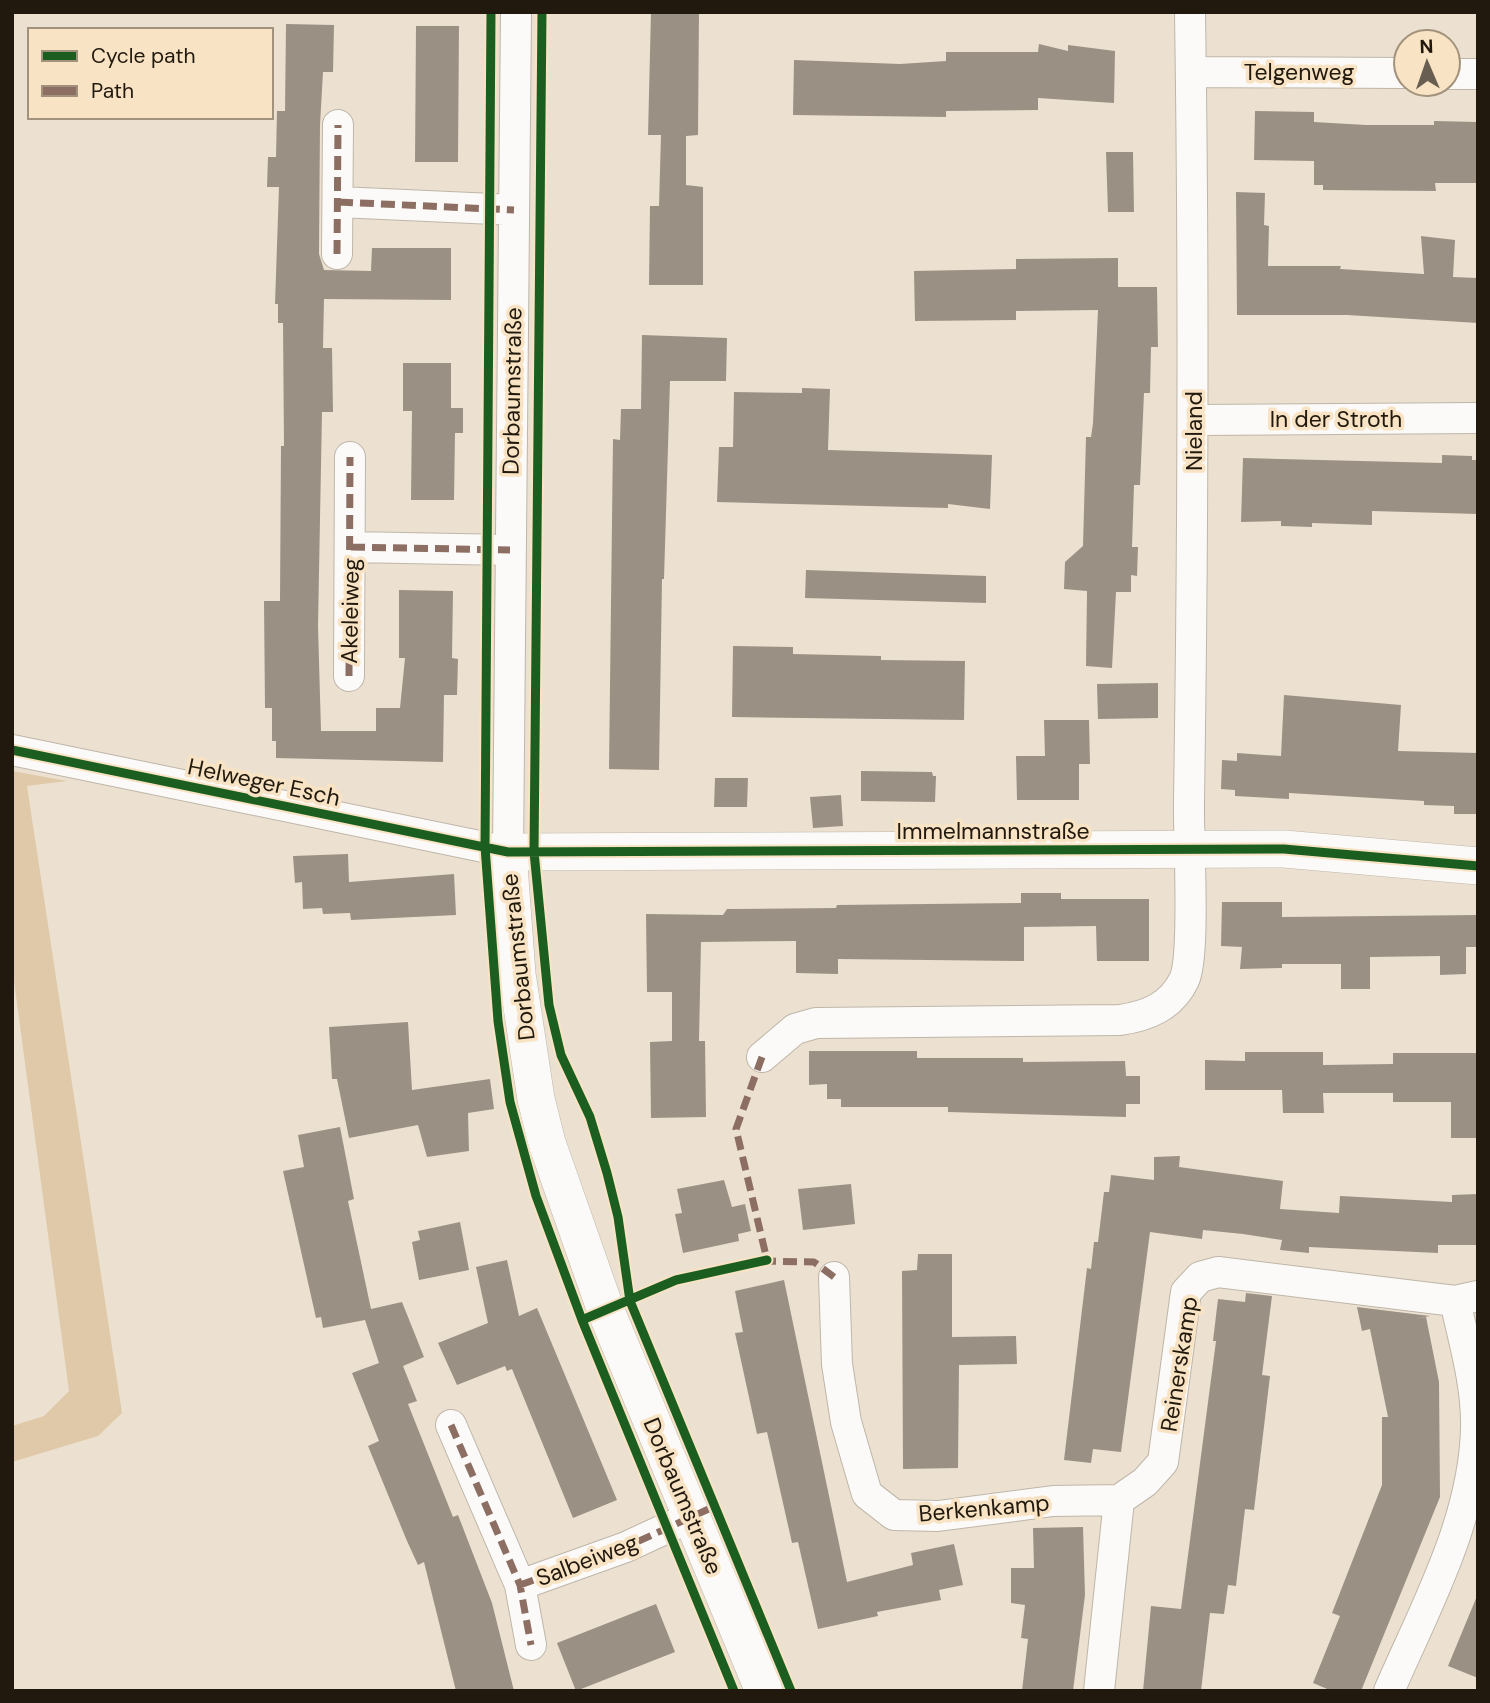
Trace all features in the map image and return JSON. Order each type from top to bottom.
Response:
[{"type":"street","name":"Dorbaumstraße","points":[[516,12],[508,852],[517,974],[547,1143],[606,1311],[764,1691]]},
{"type":"street","name":"Nieland","points":[[1188,850],[1195,420],[1190,12]]},
{"type":"street","name":"Telgenweg","points":[[1191,72],[1392,73]]},
{"type":"street","points":[[337,254],[338,125]]},
{"type":"street","points":[[339,202],[514,210]]},
{"type":"street","name":"In der Stroth","points":[[1195,420],[1478,418]]},
{"type":"street","name":"Akeleiweg","points":[[349,676],[350,457]]},
{"type":"street","name":"Akeleiweg","points":[[351,547],[510,550]]},
{"type":"street","name":"Helweger Esch","points":[[12,750],[508,852]]},
{"type":"street","name":"Immelmannstraße","points":[[508,852],[1284,849],[1478,866]]},
{"type":"street","points":[[762,1057],[795,1029],[816,1023],[1120,1020],[1143,1016],[1168,1003],[1185,979],[1190,955],[1188,850]]},
{"type":"street","name":"Reinerskamp","points":[[1119,1500],[1145,1482],[1163,1462],[1186,1292],[1200,1277],[1218,1272],[1250,1273],[1466,1299],[1476,1427],[1472,1473],[1463,1511],[1389,1691]]},
{"type":"street","name":"Berkenkamp","points":[[834,1277],[837,1364],[846,1422],[867,1494],[894,1515],[938,1516],[1053,1501],[1119,1500]]},
{"type":"street","name":"Salbeiweg","points":[[451,1425],[520,1585],[531,1645]]},
{"type":"street","points":[[1099,1691],[1119,1500]]},
{"type":"street","name":"Salbeiweg","points":[[520,1585],[626,1547],[691,1517]]},
{"type":"shaded area","points":[[12,771],[67,781],[27,786],[122,1413],[98,1436],[12,1462],[12,1426],[44,1416],[69,1391],[12,966]]},
{"type":"building","points":[[651,12],[699,12],[698,135],[686,136],[686,185],[703,187],[703,285],[649,285],[650,206],[659,206],[661,135],[648,135]]},
{"type":"building","points":[[286,24],[334,25],[333,72],[323,72],[320,125],[319,254],[324,270],[371,271],[372,248],[451,248],[451,300],[324,299],[323,348],[332,348],[333,412],[322,412],[318,626],[321,731],[376,731],[376,708],[400,708],[405,658],[399,658],[399,590],[453,591],[452,658],[458,659],[457,695],[444,695],[443,762],[276,758],[276,741],[272,741],[272,708],[265,708],[264,601],[280,601],[281,446],[284,446],[283,323],[278,323],[278,304],[275,304],[279,187],[267,187],[268,157],[276,157],[277,111],[285,111]]},
{"type":"building","points":[[416,26],[459,26],[458,162],[415,162]]},
{"type":"building","points":[[1039,44],[1068,51],[1068,45],[1115,51],[1114,103],[1038,98],[1038,110],[946,111],[946,117],[793,115],[794,60],[900,64],[946,61],[946,52],[1038,52]]},
{"type":"building","points":[[1255,111],[1314,112],[1314,122],[1366,125],[1434,125],[1434,121],[1478,122],[1478,183],[1435,183],[1436,191],[1323,190],[1323,185],[1314,185],[1314,161],[1254,160]]},
{"type":"building","points":[[1106,152],[1133,152],[1134,212],[1108,212]]},
{"type":"building","points":[[1236,192],[1265,193],[1264,225],[1269,226],[1268,266],[1341,266],[1340,269],[1424,274],[1421,236],[1455,240],[1453,277],[1478,278],[1478,323],[1347,315],[1237,315]]},
{"type":"building","points":[[1118,258],[1118,287],[1157,287],[1158,347],[1151,347],[1150,393],[1144,393],[1140,485],[1134,485],[1132,547],[1138,547],[1137,576],[1131,575],[1131,592],[1116,592],[1112,668],[1086,666],[1087,591],[1064,589],[1065,562],[1083,546],[1086,437],[1091,437],[1093,423],[1098,310],[1016,311],[1016,320],[915,321],[914,271],[1016,269],[1016,259]]},
{"type":"building","points":[[642,335],[727,338],[726,381],[670,381],[662,579],[659,770],[609,769],[613,439],[620,440],[621,409],[641,409]]},
{"type":"building","points":[[403,363],[451,363],[451,408],[463,408],[463,433],[455,433],[454,500],[411,500],[412,411],[403,411]]},
{"type":"building","points":[[802,388],[830,389],[828,450],[992,455],[990,509],[948,504],[948,508],[717,502],[719,447],[733,447],[734,392],[802,393]]},
{"type":"building","points":[[1442,455],[1472,456],[1472,460],[1478,460],[1478,514],[1372,511],[1372,525],[1312,523],[1312,527],[1281,526],[1281,521],[1241,522],[1243,458],[1442,463]]},
{"type":"building","points":[[806,570],[986,576],[986,603],[805,598]]},
{"type":"building","points":[[733,646],[793,647],[793,654],[881,656],[881,660],[965,661],[964,720],[732,717]]},
{"type":"building","points":[[1158,683],[1158,718],[1098,719],[1097,684]]},
{"type":"building","points":[[1284,695],[1401,705],[1398,751],[1478,753],[1478,814],[1454,814],[1454,806],[1424,805],[1424,801],[1289,793],[1289,799],[1235,796],[1235,790],[1221,789],[1222,760],[1237,761],[1237,753],[1281,756]]},
{"type":"building","points":[[1044,720],[1089,720],[1090,764],[1079,764],[1079,800],[1017,800],[1016,756],[1045,756]]},
{"type":"building","points":[[861,771],[932,772],[933,776],[936,776],[935,802],[861,801]]},
{"type":"building","points":[[715,778],[748,778],[747,807],[714,807]]},
{"type":"building","points":[[841,795],[843,826],[813,828],[810,797]]},
{"type":"building","points":[[348,854],[349,882],[454,874],[456,915],[351,920],[350,913],[323,914],[322,908],[303,909],[302,882],[295,883],[293,856]]},
{"type":"building","points":[[1021,893],[1061,893],[1061,899],[1149,899],[1149,961],[1097,961],[1096,926],[1024,927],[1024,961],[838,959],[838,974],[796,973],[796,941],[701,942],[699,1041],[705,1041],[706,1117],[651,1118],[650,1042],[672,1041],[672,992],[647,992],[646,914],[723,915],[727,909],[836,908],[837,905],[1021,903]]},
{"type":"building","points":[[1222,902],[1282,902],[1282,917],[1478,915],[1478,947],[1466,947],[1466,974],[1440,975],[1440,956],[1370,957],[1370,989],[1341,989],[1341,964],[1282,964],[1282,968],[1240,969],[1242,947],[1221,946]]},
{"type":"building","points":[[408,1022],[412,1090],[490,1079],[494,1109],[468,1113],[469,1151],[427,1157],[418,1125],[349,1138],[337,1079],[332,1079],[329,1027]]},
{"type":"building","points":[[809,1051],[917,1051],[917,1058],[1023,1058],[1023,1062],[1125,1061],[1126,1076],[1140,1076],[1140,1104],[1126,1104],[1126,1117],[948,1112],[948,1107],[841,1107],[841,1099],[827,1099],[827,1084],[809,1085]]},
{"type":"building","points":[[1245,1052],[1323,1052],[1323,1065],[1393,1064],[1393,1053],[1476,1053],[1476,1138],[1451,1138],[1451,1102],[1393,1102],[1393,1093],[1323,1093],[1324,1113],[1283,1113],[1282,1090],[1205,1090],[1205,1060],[1245,1061]]},
{"type":"building","points":[[340,1127],[354,1199],[348,1201],[371,1309],[402,1302],[424,1357],[403,1366],[417,1401],[408,1404],[453,1517],[458,1515],[492,1603],[514,1691],[456,1691],[424,1562],[418,1565],[368,1446],[379,1441],[352,1373],[379,1363],[365,1320],[323,1328],[321,1317],[316,1318],[283,1171],[304,1167],[298,1135]]},
{"type":"building","points":[[1180,1156],[1179,1167],[1283,1181],[1280,1209],[1339,1213],[1340,1196],[1452,1202],[1452,1195],[1478,1194],[1478,1245],[1438,1245],[1438,1253],[1309,1247],[1309,1253],[1280,1250],[1282,1240],[1243,1234],[1203,1230],[1202,1239],[1150,1232],[1121,1452],[1093,1449],[1091,1463],[1064,1460],[1087,1268],[1091,1269],[1094,1242],[1098,1242],[1104,1192],[1109,1192],[1111,1175],[1154,1180],[1154,1157]]},
{"type":"building","points":[[724,1180],[732,1207],[745,1204],[751,1231],[738,1234],[739,1241],[683,1253],[675,1214],[682,1213],[677,1189]]},
{"type":"building","points":[[851,1184],[855,1224],[803,1230],[798,1189]]},
{"type":"building","points":[[460,1222],[469,1270],[419,1280],[412,1242],[420,1240],[418,1231]]},
{"type":"building","points":[[918,1254],[952,1254],[952,1337],[1016,1336],[1017,1364],[959,1365],[958,1468],[903,1469],[902,1271],[917,1270]]},
{"type":"building","points":[[507,1260],[519,1316],[537,1308],[617,1500],[573,1518],[512,1369],[507,1371],[505,1366],[457,1385],[438,1343],[488,1323],[476,1267]]},
{"type":"building","points":[[784,1280],[847,1582],[913,1565],[911,1553],[954,1544],[963,1585],[939,1590],[941,1600],[877,1612],[878,1616],[818,1629],[798,1542],[792,1543],[767,1432],[757,1434],[735,1333],[743,1332],[735,1291]]},
{"type":"building","points":[[1246,1293],[1272,1296],[1262,1375],[1270,1376],[1254,1510],[1245,1509],[1236,1586],[1228,1585],[1224,1614],[1210,1613],[1201,1691],[1143,1691],[1151,1606],[1181,1609],[1216,1341],[1213,1341],[1218,1299],[1245,1302]]},
{"type":"building","points":[[1357,1307],[1430,1316],[1414,1319],[1426,1317],[1439,1382],[1440,1497],[1361,1691],[1332,1691],[1313,1683],[1340,1616],[1332,1613],[1382,1485],[1382,1417],[1388,1417],[1370,1329],[1362,1331]]},
{"type":"building","points":[[1083,1527],[1085,1595],[1073,1691],[1022,1691],[1028,1639],[1021,1638],[1025,1605],[1011,1603],[1011,1568],[1034,1568],[1033,1528]]},
{"type":"building","points":[[1478,1596],[1478,1678],[1448,1666]]},
{"type":"building","points":[[656,1604],[675,1652],[576,1691],[557,1643]]},
{"type":"marked path","points":[[337,254],[338,125]]},
{"type":"marked path","points":[[339,202],[514,210]]},
{"type":"marked path","points":[[349,676],[350,457]]},
{"type":"marked path","points":[[351,547],[510,550]]},
{"type":"marked path","points":[[762,1057],[736,1129],[767,1260]]},
{"type":"marked path","points":[[762,1261],[814,1262],[834,1277]]},
{"type":"marked path","points":[[451,1425],[520,1585],[531,1645]]},
{"type":"marked path","points":[[520,1585],[626,1547],[713,1507]]},
{"type":"cycle path","points":[[491,12],[485,847],[498,1021],[510,1102],[536,1196],[582,1320],[734,1691]]},
{"type":"cycle path","points":[[542,12],[534,852],[549,1005],[561,1055],[590,1117],[607,1173],[618,1217],[630,1301],[791,1691]]},
{"type":"cycle path","points":[[12,750],[508,852],[1284,849],[1478,866]]},
{"type":"cycle path","points":[[582,1320],[676,1280],[767,1260]]}]
